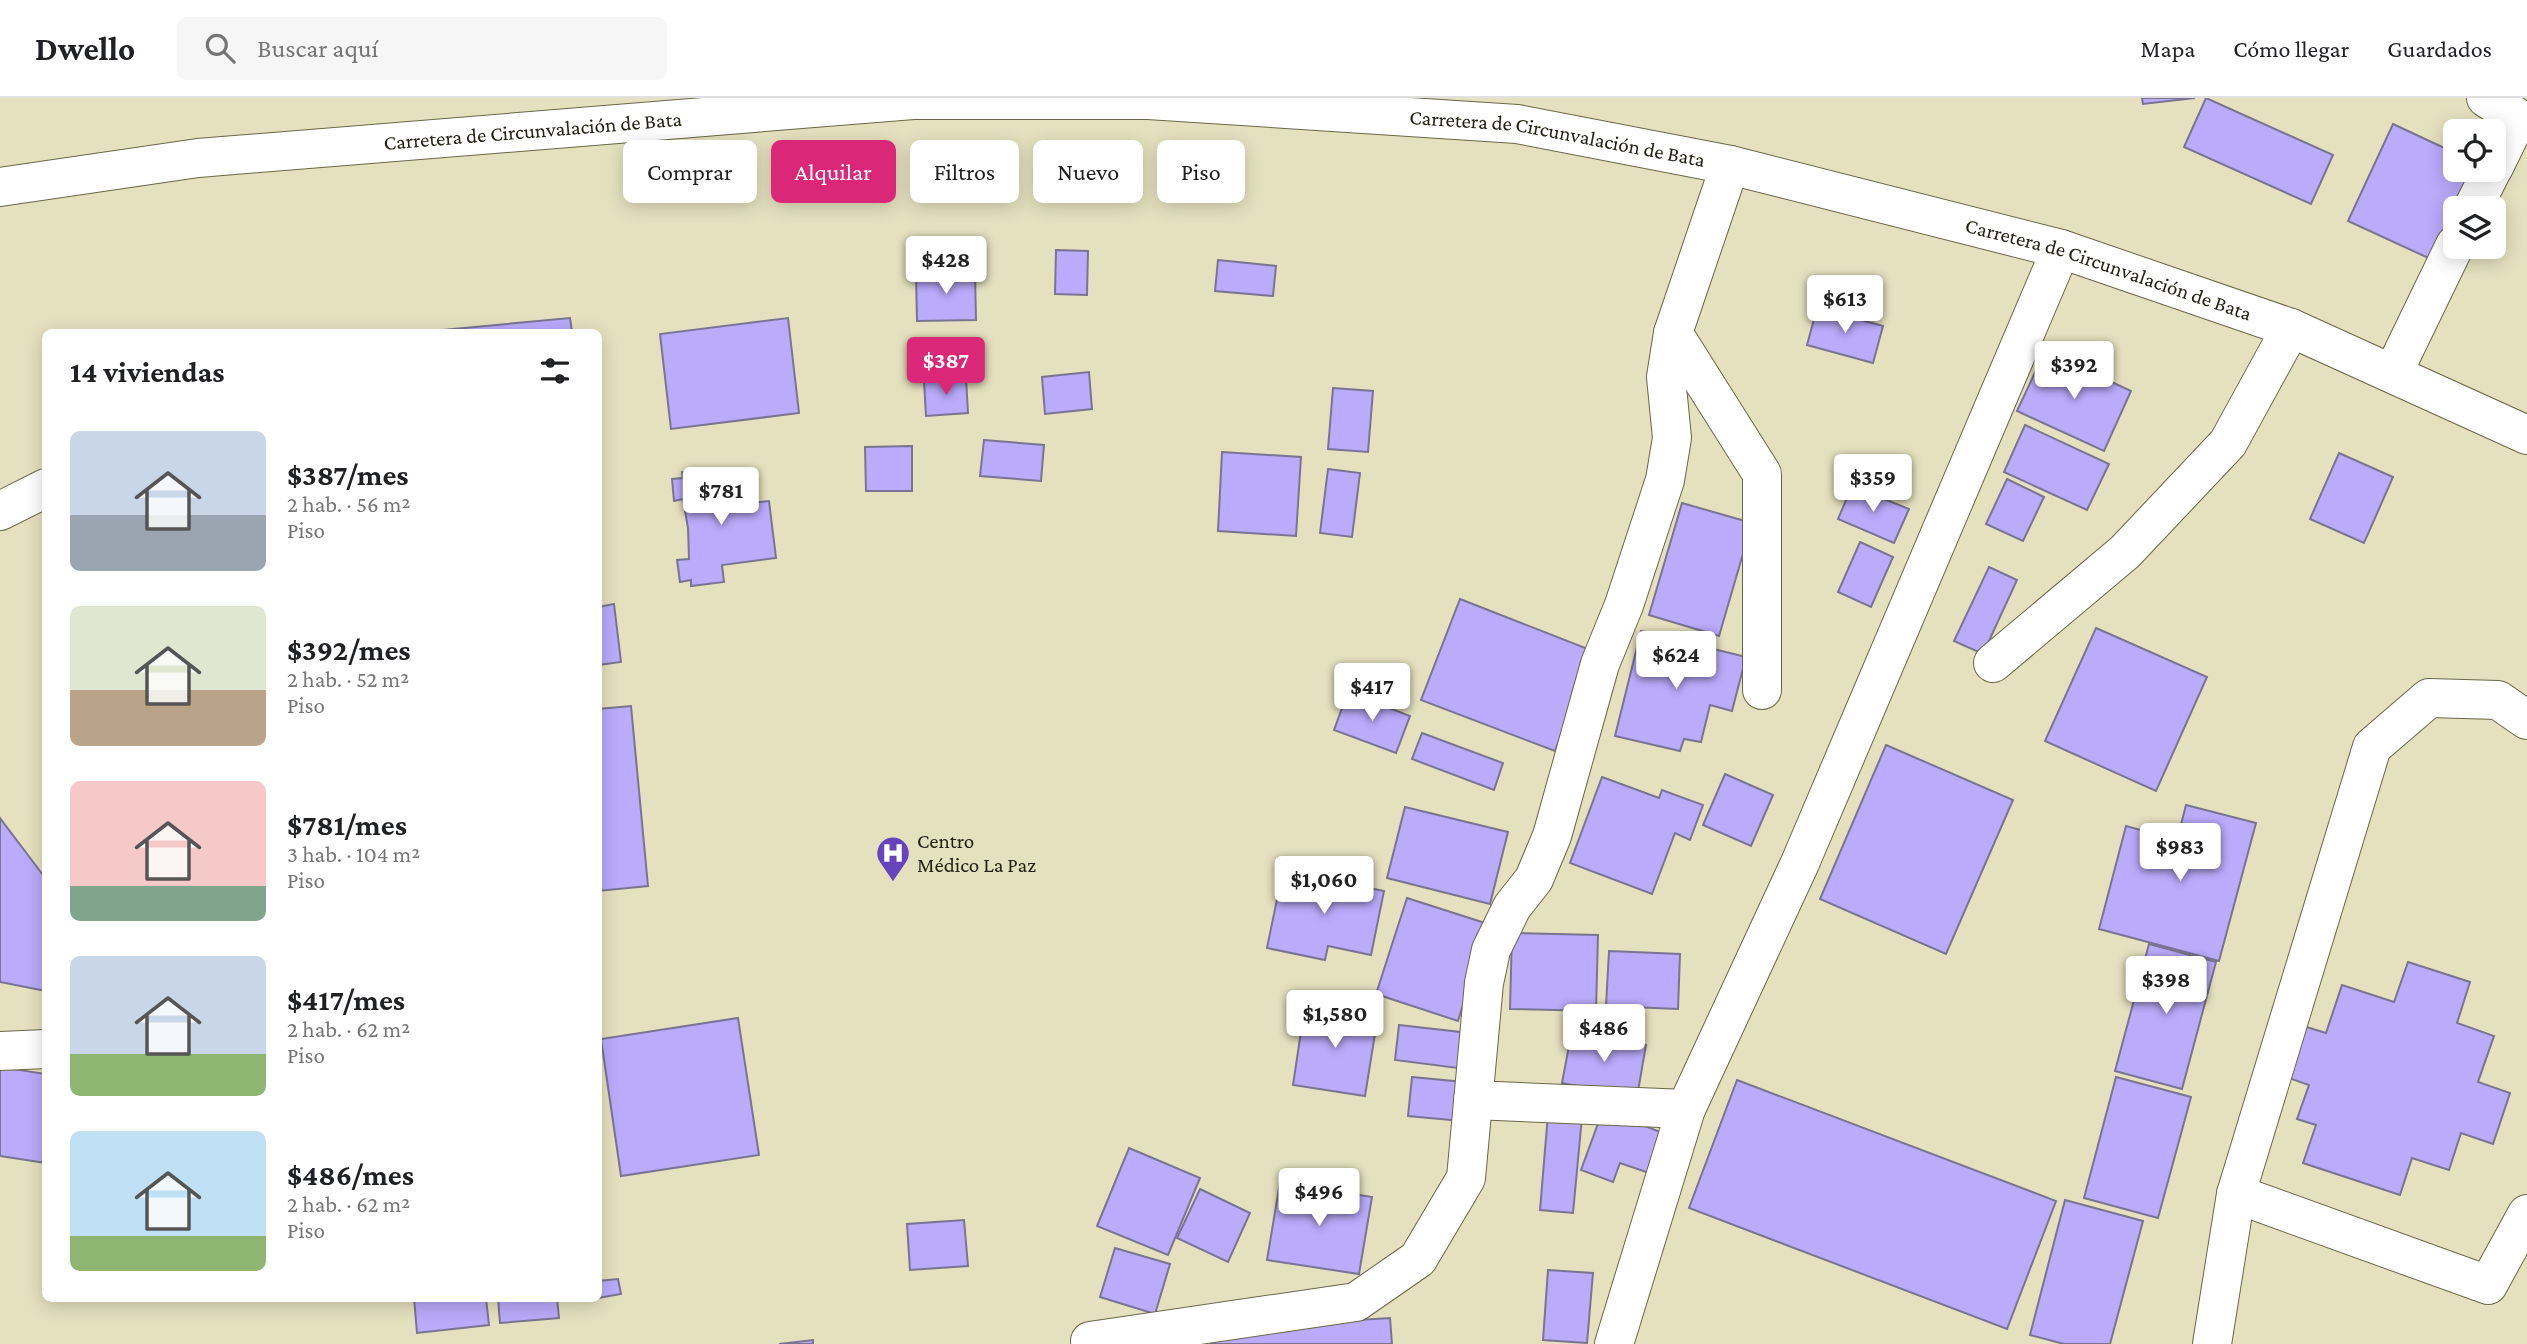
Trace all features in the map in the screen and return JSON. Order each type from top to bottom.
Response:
[{"type":"street","points":[[2486,98],[2518,118],[2506,142]]},
{"type":"street","name":"Carretera de Circunvalación de Bata","points":[[0,187],[198,158],[913,100],[1149,100],[1517,124],[1730,165],[2061,249],[2291,328],[2527,435]]},
{"type":"street","points":[[1090,1341],[1356,1301],[1418,1259],[1466,1178],[1484,983],[1492,950],[1512,907],[1534,880],[1552,836],[1600,664],[1665,480],[1672,438],[1666,377],[1673,333],[1730,165]]},
{"type":"street","points":[[1614,1344],[1686,1109],[1800,863],[2061,249]]},
{"type":"street","points":[[2393,373],[2448,259]]},
{"type":"street","points":[[1993,663],[2125,552],[2228,443],[2291,328]]},
{"type":"street","points":[[1673,333],[1762,474],[1762,690]]},
{"type":"street","points":[[0,511],[42,490]]},
{"type":"street","points":[[2212,1344],[2236,1194],[2372,747],[2429,698],[2498,700],[2527,720]]},
{"type":"street","points":[[0,1051],[42,1049]]},
{"type":"street","points":[[1474,1100],[1686,1109]]},
{"type":"street","points":[[2236,1194],[2488,1285],[2527,1214]]},
{"type":"building","points":[[2142,98],[2195,98],[2143,104]]},
{"type":"building","points":[[2206,98],[2333,155],[2311,204],[2184,147]]},
{"type":"building","points":[[2393,124],[2443,147],[2443,182],[2470,182],[2462,196],[2443,196],[2443,244],[2435,261],[2348,221]]},
{"type":"building","points":[[1056,250],[1088,251],[1087,295],[1055,294]]},
{"type":"building","points":[[1218,260],[1276,266],[1273,296],[1215,291]]},
{"type":"building","points":[[975,272],[976,320],[917,321],[916,273]]},
{"type":"building","points":[[1817,308],[1883,326],[1873,363],[1807,345]]},
{"type":"building","points":[[570,318],[572,329],[453,329]]},
{"type":"building","points":[[788,318],[799,413],[671,429],[660,334]]},
{"type":"building","points":[[2045,351],[2131,391],[2104,451],[2017,411]]},
{"type":"building","points":[[1089,372],[1092,409],[1045,414],[1042,377]]},
{"type":"building","points":[[966,378],[968,413],[926,416],[924,381]]},
{"type":"building","points":[[1333,388],[1373,391],[1368,452],[1328,449]]},
{"type":"building","points":[[2025,425],[2109,464],[2087,510],[2004,472]]},
{"type":"building","points":[[984,440],[1044,445],[1041,481],[980,476]]},
{"type":"building","points":[[912,446],[912,491],[866,491],[865,447]]},
{"type":"building","points":[[1222,452],[1301,457],[1296,536],[1218,531]]},
{"type":"building","points":[[2339,453],[2393,477],[2364,543],[2310,519]]},
{"type":"building","points":[[714,468],[717,487],[750,482],[752,503],[769,501],[776,558],[722,565],[724,582],[691,586],[691,580],[680,582],[677,560],[689,559],[688,528],[683,499],[674,501],[672,479],[683,478],[682,472]]},
{"type":"building","points":[[1328,469],[1360,473],[1352,537],[1320,533]]},
{"type":"building","points":[[2007,479],[2044,497],[2023,541],[1986,524]]},
{"type":"building","points":[[1852,486],[1909,509],[1894,543],[1838,519]]},
{"type":"building","points":[[1682,503],[1752,523],[1719,636],[1649,615]]},
{"type":"building","points":[[1860,542],[1893,557],[1871,607],[1838,592]]},
{"type":"building","points":[[1989,567],[2017,580],[1983,654],[1954,641]]},
{"type":"building","points":[[1460,599],[1593,651],[1555,751],[1421,700]]},
{"type":"building","points":[[614,604],[621,662],[602,664],[602,606]]},
{"type":"building","points":[[2096,628],[2207,677],[2156,791],[2045,741]]},
{"type":"building","points":[[1641,631],[1746,657],[1732,711],[1710,705],[1701,742],[1684,739],[1680,751],[1615,736]]},
{"type":"building","points":[[1348,692],[1410,716],[1396,753],[1334,730]]},
{"type":"building","points":[[631,706],[648,886],[602,891],[602,709]]},
{"type":"building","points":[[1422,733],[1503,763],[1494,790],[1412,759]]},
{"type":"building","points":[[1886,745],[2013,800],[1946,954],[1820,899]]},
{"type":"building","points":[[1725,774],[1773,795],[1751,846],[1703,825]]},
{"type":"building","points":[[1602,777],[1659,798],[1662,790],[1703,805],[1690,840],[1675,833],[1652,894],[1570,863]]},
{"type":"building","points":[[2186,805],[2256,823],[2219,961],[2099,929],[2126,826],[2177,840]]},
{"type":"building","points":[[1405,807],[1508,832],[1490,904],[1387,878]]},
{"type":"building","points":[[0,818],[42,874],[42,990],[0,982]]},
{"type":"building","points":[[1283,870],[1384,891],[1371,955],[1328,946],[1325,960],[1267,948]]},
{"type":"building","points":[[1407,898],[1488,924],[1458,1021],[1376,994]]},
{"type":"building","points":[[1512,933],[1598,935],[1596,1011],[1510,1009]]},
{"type":"building","points":[[2149,944],[2216,962],[2182,1089],[2115,1071]]},
{"type":"building","points":[[1609,951],[1680,954],[1678,1009],[1606,1006]]},
{"type":"building","points":[[2408,962],[2470,982],[2457,1023],[2494,1036],[2478,1082],[2510,1093],[2493,1144],[2461,1133],[2449,1170],[2412,1158],[2400,1195],[2303,1163],[2316,1125],[2297,1119],[2309,1085],[2283,1076],[2300,1025],[2326,1033],[2342,985],[2394,1002]]},
{"type":"building","points":[[1305,1005],[1378,1015],[1365,1096],[1293,1085]]},
{"type":"building","points":[[738,1018],[759,1155],[621,1176],[602,1039]]},
{"type":"building","points":[[1399,1025],[1469,1033],[1465,1069],[1395,1060]]},
{"type":"building","points":[[1572,1030],[1646,1045],[1637,1097],[1562,1083]]},
{"type":"building","points":[[0,1067],[42,1073],[42,1162],[0,1156]]},
{"type":"building","points":[[1412,1077],[1464,1082],[1461,1121],[1408,1116]]},
{"type":"building","points":[[2116,1077],[2191,1097],[2158,1218],[2084,1198]]},
{"type":"building","points":[[1737,1080],[2056,1201],[2007,1329],[1689,1208]]},
{"type":"building","points":[[1603,1110],[1671,1136],[1655,1175],[1620,1163],[1613,1182],[1581,1170]]},
{"type":"building","points":[[1548,1114],[1582,1117],[1573,1213],[1540,1210]]},
{"type":"building","points":[[1129,1148],[1200,1178],[1168,1255],[1097,1226]]},
{"type":"building","points":[[1280,1182],[1372,1197],[1359,1274],[1267,1260]]},
{"type":"building","points":[[1200,1189],[1250,1213],[1228,1262],[1177,1238]]},
{"type":"building","points":[[2065,1200],[2143,1221],[2110,1344],[2064,1344],[2030,1335]]},
{"type":"building","points":[[964,1220],[968,1266],[910,1270],[907,1224]]},
{"type":"building","points":[[1115,1248],[1170,1264],[1155,1314],[1100,1297]]},
{"type":"building","points":[[1548,1270],[1593,1273],[1587,1343],[1543,1340]]},
{"type":"building","points":[[618,1279],[621,1294],[602,1297],[602,1281]]},
{"type":"building","points":[[414,1302],[486,1302],[489,1325],[417,1333]]},
{"type":"building","points":[[498,1302],[557,1302],[559,1318],[500,1323]]},
{"type":"building","points":[[1390,1318],[1392,1344],[1211,1344],[1210,1329]]},
{"type":"building","points":[[813,1340],[813,1344],[779,1344]]},
{"type":"place","name":"Centro Médico La Paz","points":[[893,883]]}]
